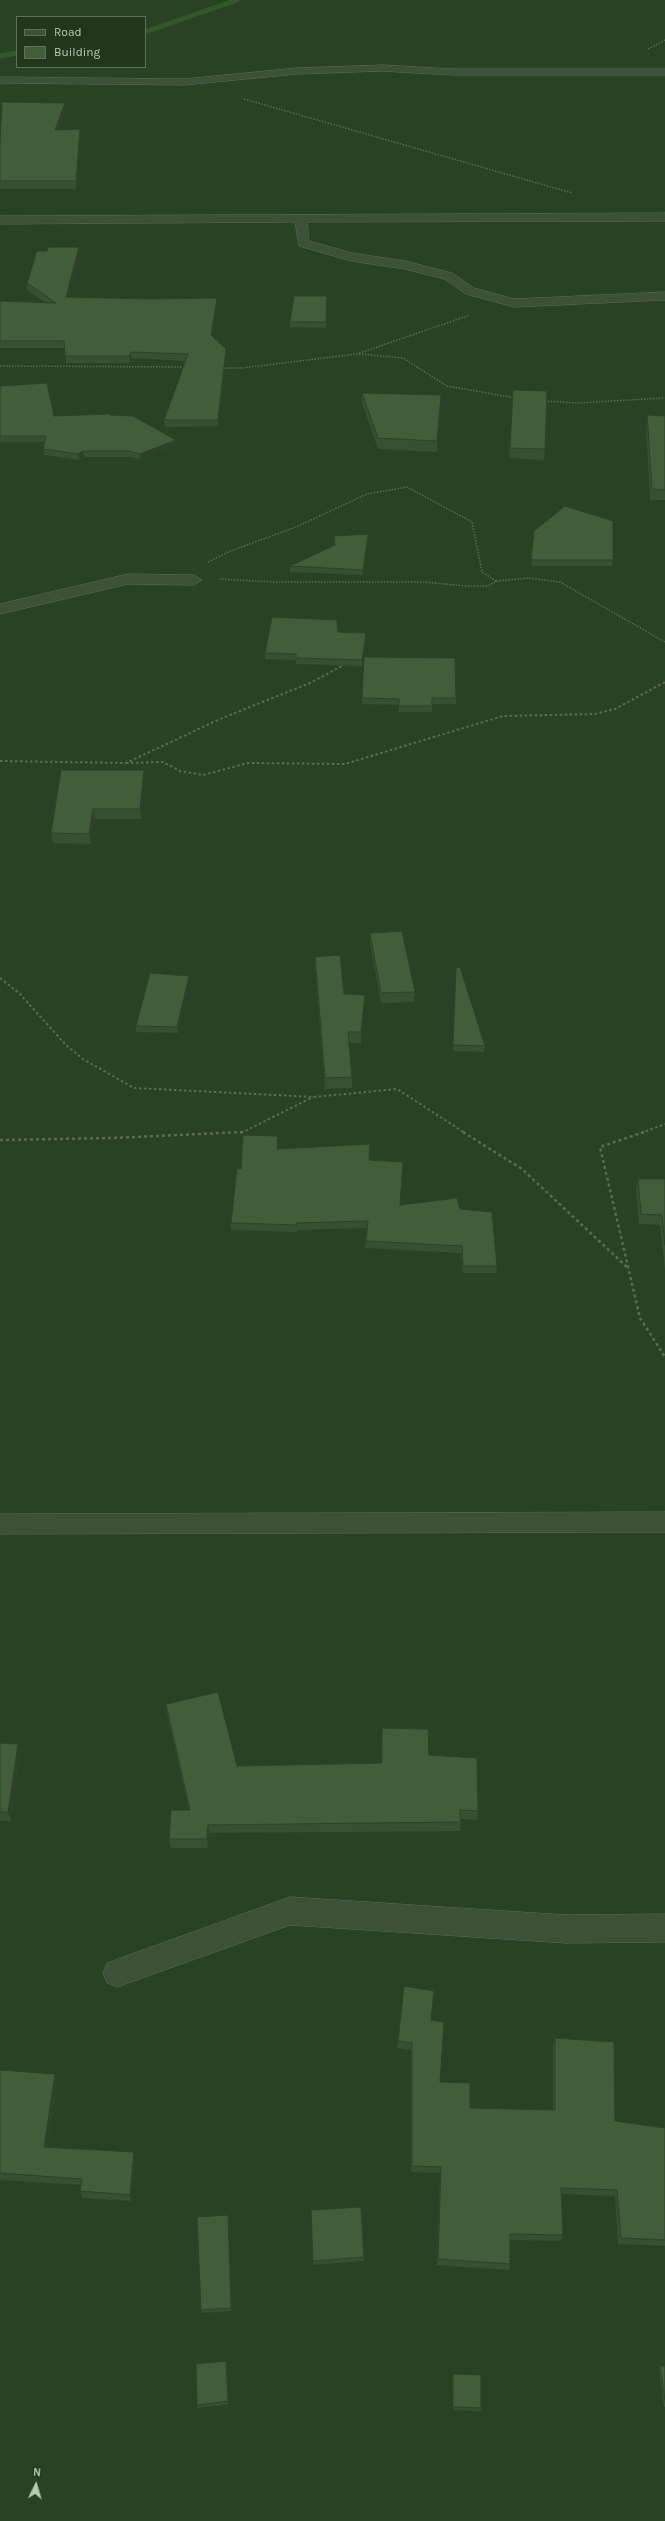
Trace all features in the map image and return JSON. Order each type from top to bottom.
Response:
[{"type":"street","points":[[0,80],[184,82],[297,71],[382,68],[453,72],[665,72]]},
{"type":"street","points":[[0,220],[301,220],[665,217]]},
{"type":"street","points":[[301,220],[303,243],[351,257],[405,265],[448,276],[470,291],[514,303],[665,296]]},
{"type":"street","points":[[0,609],[128,579],[194,580]]},
{"type":"street","points":[[0,1524],[665,1522]]},
{"type":"street","points":[[117,1973],[290,1911],[566,1929],[665,1928]]},
{"type":"path","points":[[237,98],[572,193]]},
{"type":"path","points":[[218,368],[242,368],[357,354],[398,341],[445,322],[514,303]]},
{"type":"path","points":[[357,354],[403,358],[447,386],[478,393],[523,398]]},
{"type":"path","points":[[0,366],[187,367]]},
{"type":"path","points":[[538,400],[576,403],[665,398]]},
{"type":"path","points":[[174,579],[228,552],[296,527],[367,494],[407,487],[472,522],[482,572],[497,581]]},
{"type":"path","points":[[194,580],[232,578],[274,582],[423,582],[466,586],[488,586],[497,581],[528,578],[560,582],[665,642]]},
{"type":"path","points":[[126,763],[220,720],[310,684],[342,666]]},
{"type":"path","points":[[0,761],[126,763],[163,762],[180,771],[203,775],[248,763],[345,764],[503,716],[595,714],[615,709],[665,682]]},
{"type":"path","points":[[0,978],[19,993],[66,1045],[83,1059],[134,1088],[314,1097],[397,1089],[522,1168],[628,1268]]},
{"type":"path","points":[[0,1140],[113,1138],[240,1133],[314,1097]]},
{"type":"path","points":[[665,1124],[600,1147],[640,1318],[665,1357]]},
{"type":"building","points":[[2,102],[65,103],[55,130],[80,129],[76,181],[0,181]]},
{"type":"building","points":[[48,247],[79,247],[66,297],[149,299],[217,298],[211,335],[226,349],[218,420],[164,420],[188,354],[131,352],[129,356],[65,356],[64,341],[0,341],[0,301],[56,303],[27,283],[37,251],[47,251]]},
{"type":"building","points":[[294,296],[327,296],[326,322],[290,322]]},
{"type":"building","points":[[47,383],[54,416],[110,414],[133,416],[176,440],[140,454],[129,451],[83,451],[78,454],[43,449],[46,436],[0,436],[0,386]]},
{"type":"building","points":[[513,390],[547,391],[545,449],[510,448]]},
{"type":"building","points":[[362,393],[441,395],[437,441],[378,438]]},
{"type":"building","points":[[647,415],[665,416],[665,490],[652,489]]},
{"type":"building","points":[[565,506],[613,521],[613,560],[531,560],[534,531]]},
{"type":"building","points":[[368,534],[363,570],[290,566],[335,545],[334,536]]},
{"type":"building","points":[[272,617],[337,620],[338,632],[366,633],[362,660],[296,658],[296,654],[265,653]]},
{"type":"building","points":[[364,657],[455,658],[456,698],[432,698],[432,706],[399,706],[399,699],[362,698]]},
{"type":"building","points":[[61,770],[144,770],[140,809],[93,809],[89,834],[51,833]]},
{"type":"building","points":[[402,931],[415,992],[381,993],[370,933]]},
{"type":"building","points":[[340,955],[344,994],[365,995],[361,1032],[348,1032],[352,1077],[325,1078],[315,957]]},
{"type":"building","points":[[460,967],[485,1046],[453,1045],[456,968]]},
{"type":"building","points":[[150,973],[189,976],[177,1027],[136,1026]]},
{"type":"building","points":[[243,1135],[278,1136],[277,1149],[370,1144],[369,1160],[403,1162],[400,1205],[457,1198],[460,1209],[492,1212],[497,1266],[463,1266],[462,1246],[366,1241],[368,1221],[296,1223],[297,1225],[231,1223],[237,1168],[241,1169]]},
{"type":"building","points":[[638,1179],[665,1179],[665,1245],[662,1215],[641,1214]]},
{"type":"building","points":[[218,1692],[237,1766],[382,1763],[382,1728],[428,1729],[429,1755],[477,1758],[478,1811],[460,1810],[461,1822],[208,1825],[207,1839],[169,1839],[171,1810],[190,1810],[166,1704]]},
{"type":"building","points":[[0,1743],[18,1744],[8,1812],[0,1812]]},
{"type":"building","points":[[404,1986],[434,1991],[431,2020],[444,2022],[440,2082],[470,2083],[470,2108],[555,2110],[555,2038],[614,2042],[615,2121],[665,2128],[665,2240],[621,2238],[617,2190],[561,2188],[563,2235],[510,2234],[510,2264],[438,2259],[441,2167],[412,2166],[412,2043],[398,2041]]},
{"type":"building","points":[[0,2070],[55,2074],[44,2147],[134,2152],[130,2195],[80,2191],[82,2179],[0,2173]]},
{"type":"building","points":[[361,2207],[364,2257],[313,2261],[311,2210]]},
{"type":"building","points":[[228,2215],[231,2308],[201,2310],[197,2217]]},
{"type":"building","points":[[226,2361],[228,2401],[197,2405],[196,2364]]},
{"type":"building","points":[[660,2366],[665,2366],[665,2400]]},
{"type":"building","points":[[453,2374],[481,2375],[481,2408],[453,2407]]},
{"type":"waterway","points":[[146,32],[237,0]]},
{"type":"waterway","points":[[0,56],[16,53]]}]
